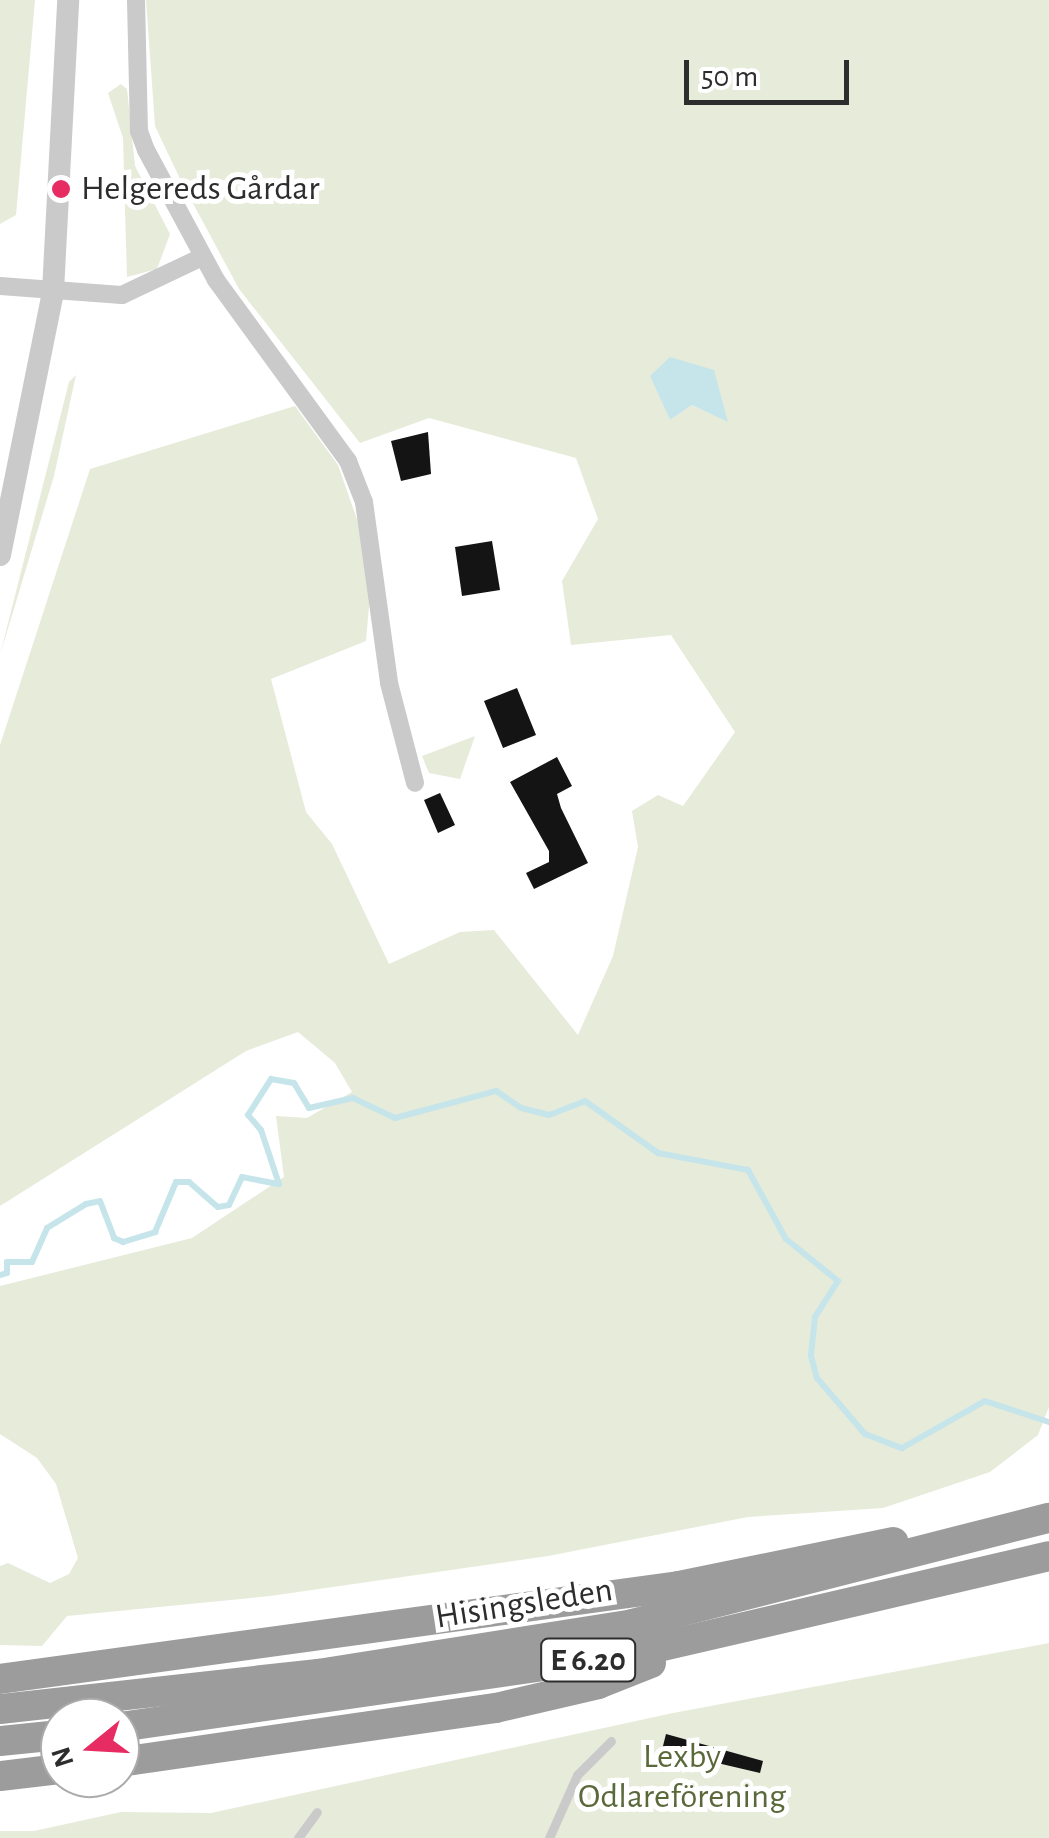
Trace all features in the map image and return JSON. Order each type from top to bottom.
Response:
[{"type":"highway","name":"Hisingsleden","points":[[0,1709],[330,1672],[726,1605],[1049,1515]]},
{"type":"highway","points":[[0,1679],[679,1586],[1049,1515]]},
{"type":"highway","name":"Hisingsleden","points":[[140,1724],[354,1697],[736,1630],[1049,1556]]},
{"type":"highway","points":[[140,1759],[496,1708],[598,1684],[736,1630]]},
{"type":"highway","points":[[0,1740],[40,1737]]},
{"type":"highway","points":[[0,1776],[40,1771]]},
{"type":"street","points":[[0,555],[53,291],[68,0]]},
{"type":"street","points":[[136,0],[139,131],[216,280],[356,478],[373,536],[401,742],[416,784]]},
{"type":"street","points":[[0,286],[122,295],[202,257]]},
{"type":"lane","points":[[549,1838],[577,1775],[611,1740]]},
{"type":"lane","points":[[298,1838],[318,1812]]},
{"type":"green space","points":[[0,0],[35,0],[16,215],[0,224]]},
{"type":"green space","points":[[146,0],[1049,0],[1049,1407],[1038,1435],[990,1472],[883,1508],[748,1517],[548,1556],[270,1596],[67,1616],[42,1646],[0,1645],[0,1566],[8,1563],[50,1583],[69,1574],[78,1558],[56,1484],[37,1458],[0,1434],[0,1286],[192,1238],[284,1177],[276,1116],[307,1118],[352,1092],[335,1063],[298,1032],[246,1051],[0,1206],[0,745],[90,469],[295,406],[338,465],[360,528],[370,595],[366,641],[271,679],[306,812],[332,844],[389,964],[460,932],[494,930],[578,1035],[613,956],[638,847],[632,811],[658,795],[683,806],[735,732],[671,635],[571,645],[562,581],[598,519],[576,458],[429,418],[360,443],[239,289],[155,126]],"holes":[[[670,358],[728,421],[692,405],[670,420],[651,377]]]},
{"type":"green space","points":[[121,84],[127,89],[135,166],[170,234],[157,269],[127,277],[123,138],[108,93]]},
{"type":"green space","points":[[76,375],[54,476],[0,655],[69,382]]},
{"type":"green space","points":[[475,736],[460,779],[429,773],[422,756]]},
{"type":"green space","name":"Lexby Odlareförening","points":[[1049,1643],[1049,1838],[0,1838],[0,1831],[34,1831],[121,1812],[211,1813],[673,1713]]},
{"type":"water","points":[[670,357],[714,370],[728,422],[692,405],[670,420],[650,376]]},
{"type":"building","points":[[428,432],[431,474],[401,481],[391,441]]},
{"type":"building","points":[[492,541],[500,590],[462,596],[455,547]]},
{"type":"building","points":[[517,688],[536,735],[503,748],[484,701]]},
{"type":"building","points":[[557,757],[572,786],[557,794],[561,808],[588,863],[534,889],[526,873],[549,862],[549,851],[510,782]]},
{"type":"building","points":[[440,793],[455,825],[438,833],[424,800]]},
{"type":"building","points":[[666,1734],[763,1761],[760,1773],[662,1750]]},
{"type":"waterway","points":[[0,1275],[7,1273],[7,1262],[32,1262],[47,1228],[86,1204],[100,1201],[114,1238],[123,1242],[155,1232],[176,1182],[189,1182],[218,1207],[229,1205],[242,1177],[279,1184],[261,1130],[248,1115],[271,1079],[294,1083],[309,1108],[353,1098],[395,1118],[496,1091],[521,1108],[549,1115],[585,1101],[658,1153],[748,1170],[786,1239],[838,1281],[815,1317],[811,1356],[817,1378],[865,1434],[902,1448],[985,1401],[1049,1422]]},
{"type":"place","name":"Helgereds Gårdar","points":[[61,189]]}]
